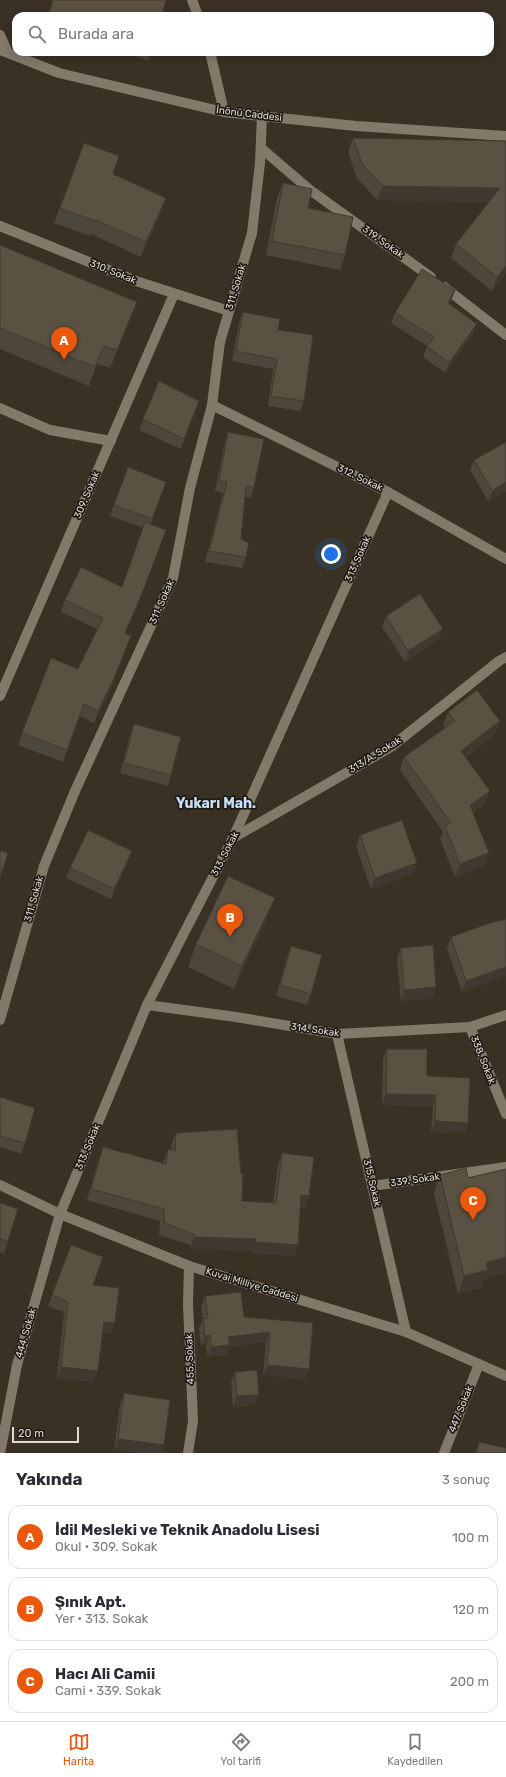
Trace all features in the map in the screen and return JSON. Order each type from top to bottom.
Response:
[{"type":"street","points":[[192,0],[196,12]]},
{"type":"street","points":[[0,35],[4,51]]},
{"type":"street","name":"İnönü Caddesi","points":[[16,56],[59,73],[224,112],[356,126],[506,136]]},
{"type":"street","points":[[211,56],[224,112]]},
{"type":"street","name":"311. Sokak","points":[[0,1020],[44,866],[75,791],[173,578],[190,488],[212,405],[220,342],[252,233],[261,148],[262,116]]},
{"type":"street","name":"319. Sokak","points":[[261,148],[310,190],[434,279],[506,335]]},
{"type":"street","name":"310. Sokak","points":[[0,226],[136,282],[229,311]]},
{"type":"street","name":"309. Sokak","points":[[0,696],[174,294]]},
{"type":"street","name":"312. Sokak","points":[[212,405],[388,492],[506,559]]},
{"type":"street","points":[[0,408],[50,430],[111,441]]},
{"type":"street","name":"313. Sokak","points":[[60,1214],[147,1005],[233,838],[388,492]]},
{"type":"street","name":"313/A. Sokak","points":[[233,838],[391,747],[506,657]]},
{"type":"street","name":"314. Sokak","points":[[147,1005],[236,1017],[337,1034],[470,1027],[506,1015]]},
{"type":"street","name":"338. Sokak","points":[[470,1027],[506,1114]]},
{"type":"street","name":"315. Sokak","points":[[337,1034],[406,1332]]},
{"type":"street","name":"339. Sokak","points":[[372,1186],[506,1167]]},
{"type":"street","name":"Kuvai Milliye Caddesi","points":[[0,1185],[60,1214],[189,1266],[406,1332],[506,1376]]},
{"type":"street","name":"444. Sokak","points":[[0,1453],[17,1366],[60,1214]]},
{"type":"street","name":"455. Sokak","points":[[188,1453],[193,1421],[188,1304],[189,1266]]},
{"type":"street","name":"447. Sokak","points":[[444,1453],[479,1364]]},
{"type":"building","points":[[53,0],[166,0],[163,12],[50,12]]},
{"type":"building","points":[[353,138],[506,141],[506,266],[497,277],[456,244],[500,188],[383,186],[362,164]]},
{"type":"building","points":[[84,143],[119,156],[113,174],[166,198],[146,242],[96,220],[95,221],[60,208]]},
{"type":"building","points":[[283,183],[312,189],[308,208],[353,217],[345,255],[272,241]]},
{"type":"building","points":[[0,245],[137,302],[117,350],[104,346],[95,367],[0,328]]},
{"type":"building","points":[[422,269],[455,290],[448,303],[477,324],[449,363],[427,346],[434,337],[395,313]]},
{"type":"building","points":[[243,312],[280,319],[278,330],[313,335],[304,401],[271,396],[277,359],[236,351]]},
{"type":"building","points":[[159,381],[199,401],[184,439],[143,419]]},
{"type":"building","points":[[228,432],[264,439],[254,487],[246,486],[241,539],[249,543],[246,557],[209,551],[227,482],[219,481]]},
{"type":"building","points":[[506,442],[506,482],[492,491],[474,460]]},
{"type":"building","points":[[128,467],[166,482],[152,519],[114,505]]},
{"type":"building","points":[[145,522],[166,530],[125,633],[131,636],[112,683],[98,711],[84,704],[67,750],[22,733],[51,658],[78,669],[103,618],[65,600],[81,567],[122,587]]},
{"type":"building","points":[[420,594],[443,629],[408,651],[386,616]]},
{"type":"building","points":[[477,690],[500,721],[461,751],[490,791],[470,805],[489,853],[460,864],[445,826],[451,823],[404,757],[455,721],[448,712]]},
{"type":"building","points":[[134,724],[181,737],[171,775],[124,763]]},
{"type":"building","points":[[402,820],[417,863],[375,878],[360,835]]},
{"type":"building","points":[[88,830],[132,851],[114,889],[70,868]]},
{"type":"building","points":[[0,851],[8,853],[0,878]]},
{"type":"building","points":[[228,876],[275,898],[242,966],[196,944]]},
{"type":"building","points":[[506,919],[506,967],[466,981],[451,937]]},
{"type":"building","points":[[433,945],[436,987],[404,990],[401,948]]},
{"type":"building","points":[[291,946],[322,955],[311,994],[280,985]]},
{"type":"building","points":[[387,1049],[427,1049],[427,1076],[470,1078],[468,1123],[435,1121],[436,1095],[386,1094]]},
{"type":"building","points":[[0,1097],[35,1108],[25,1143],[0,1136]]},
{"type":"building","points":[[237,1129],[241,1174],[243,1174],[242,1201],[276,1203],[282,1153],[314,1157],[309,1196],[301,1195],[298,1245],[255,1242],[256,1239],[194,1237],[194,1234],[164,1223],[164,1209],[91,1189],[103,1147],[166,1164],[168,1149],[175,1151],[176,1133]]},
{"type":"building","points":[[466,1168],[468,1178],[506,1169],[506,1257],[486,1263],[488,1270],[464,1276],[440,1175]]},
{"type":"building","points":[[0,1203],[18,1209],[8,1241],[0,1239]]},
{"type":"building","points":[[71,1245],[103,1257],[93,1285],[119,1288],[115,1323],[104,1322],[98,1371],[61,1367],[68,1302],[52,1295]]},
{"type":"building","points":[[241,1292],[244,1317],[313,1323],[309,1369],[267,1365],[270,1332],[228,1337],[230,1345],[211,1347],[210,1335],[205,1336],[203,1319],[208,1318],[205,1296]]},
{"type":"building","points":[[257,1370],[259,1395],[237,1396],[235,1372]]},
{"type":"building","points":[[124,1393],[170,1400],[164,1445],[118,1439]]},
{"type":"building","points":[[479,1442],[506,1448],[506,1453],[477,1453]]},
{"type":"place","name":"İdil Mesleki ve Teknik Anadolu Lisesi","points":[[64,360]]},
{"type":"place","name":"Şınık Apt.","points":[[230,937]]},
{"type":"place","name":"Hacı Ali Camii","points":[[473,1220]]},
{"type":"district","name":"Yukarı Mah.","points":[[216,803]]}]
